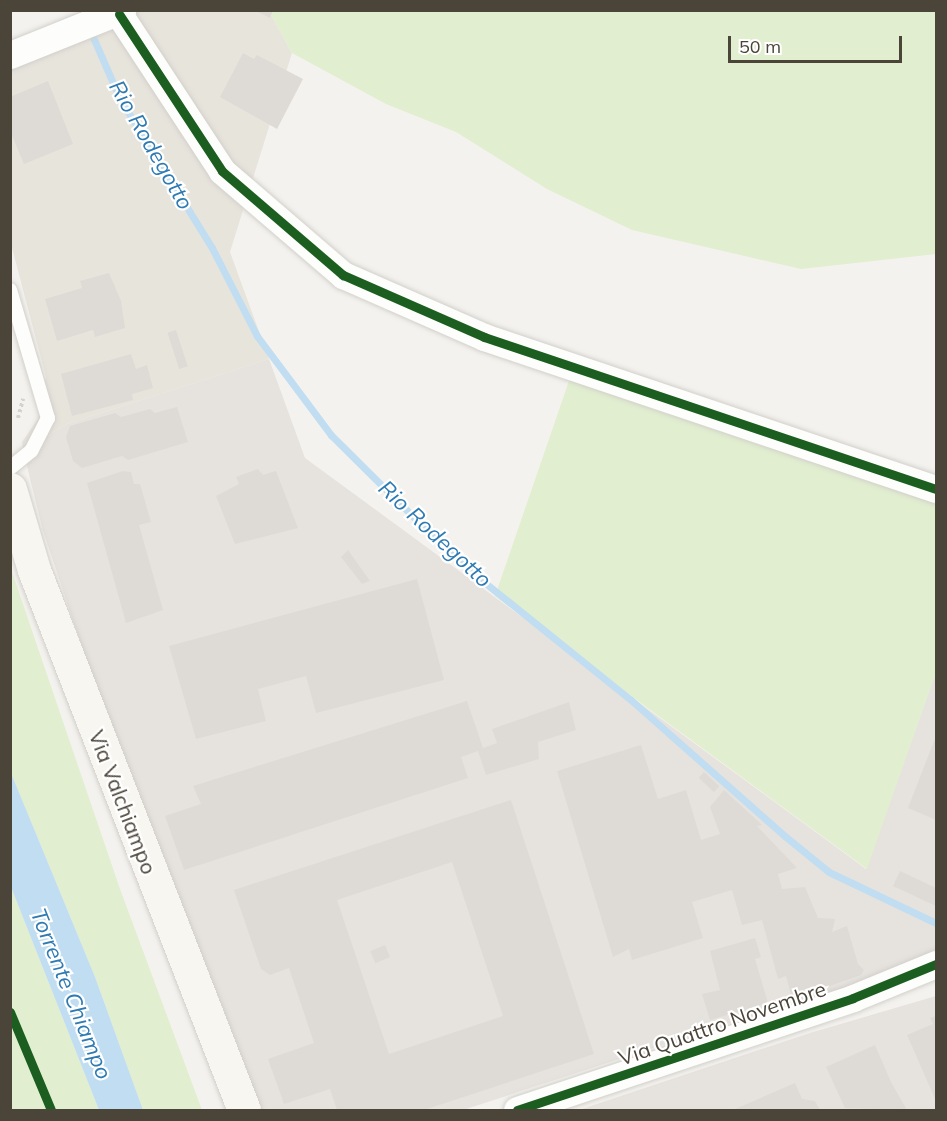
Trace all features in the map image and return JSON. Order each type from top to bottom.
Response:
[{"type":"main road","name":"Via Valchiampo","points":[[10,489],[34,570],[244,1110]]},
{"type":"street","points":[[10,55],[56,34],[120,12],[222,171],[343,275],[484,337],[936,489]]},
{"type":"street","name":"Via Quattro Novembre","points":[[518,1110],[854,998],[936,964]]},
{"type":"lane","points":[[10,290],[48,418],[31,451],[10,468]]},
{"type":"shaded area","points":[[78,11],[269,11],[292,53],[230,252],[269,359],[67,424],[23,450],[22,442],[38,419],[46,377],[11,244],[11,44],[80,20]]},
{"type":"shaded area","points":[[269,359],[305,458],[866,869],[936,672],[936,968],[800,1000],[463,1110],[247,1110],[101,703],[43,531],[23,450],[67,424]]},
{"type":"shaded area","points":[[936,996],[936,1110],[579,1110],[810,1033]]},
{"type":"green space","points":[[269,11],[936,11],[936,254],[801,269],[632,230],[547,189],[456,132],[386,104],[292,53]]},
{"type":"green space","points":[[570,378],[936,502],[936,672],[867,869],[495,596]]},
{"type":"green space","points":[[10,566],[120,889],[202,1110],[143,1110],[95,977],[11,773]]},
{"type":"green space","points":[[11,887],[99,1110],[11,1110]]},
{"type":"water","name":"Torrente Chiampo","points":[[11,773],[95,977],[143,1110],[99,1110],[11,887]]},
{"type":"building","points":[[254,10],[273,10],[270,18]]},
{"type":"building","points":[[243,53],[254,59],[257,55],[303,79],[277,129],[220,97]]},
{"type":"building","points":[[48,81],[73,144],[24,164],[10,131],[10,97]]},
{"type":"building","points":[[109,273],[121,301],[125,328],[95,337],[93,330],[57,341],[45,299],[82,288],[80,281]]},
{"type":"building","points":[[176,330],[188,366],[179,369],[167,333]]},
{"type":"building","points":[[131,354],[136,369],[147,365],[153,388],[132,394],[133,400],[72,416],[61,374]]},
{"type":"building","points":[[177,407],[188,442],[128,460],[122,456],[82,468],[73,461],[66,437],[70,426],[115,413],[121,417],[150,409],[155,413]]},
{"type":"building","points":[[258,469],[263,475],[276,471],[298,528],[235,544],[216,496],[239,484],[236,477]]},
{"type":"building","points":[[123,471],[131,472],[134,484],[140,484],[151,522],[139,525],[163,610],[126,623],[87,483]]},
{"type":"building","points":[[348,550],[370,581],[362,584],[341,557]]},
{"type":"building","points":[[417,579],[444,680],[316,713],[306,676],[258,689],[266,721],[196,739],[169,646]]},
{"type":"building","points":[[467,701],[483,748],[497,743],[492,729],[569,702],[576,730],[538,742],[539,759],[486,775],[478,751],[461,757],[468,778],[184,870],[165,816],[201,804],[193,786]]},
{"type":"building","points":[[936,736],[936,820],[908,808]]},
{"type":"building","points":[[641,745],[658,799],[686,790],[701,840],[720,834],[710,807],[724,790],[762,825],[757,826],[797,868],[778,874],[782,889],[805,887],[818,918],[835,919],[832,932],[847,926],[858,964],[864,970],[861,975],[792,999],[786,976],[778,979],[762,920],[742,925],[732,890],[692,902],[703,938],[632,960],[629,949],[613,957],[557,771]]},
{"type":"building","points":[[704,772],[719,786],[714,792],[699,778]]},
{"type":"building","points":[[511,800],[594,1054],[424,1110],[337,1110],[330,1089],[284,1104],[268,1059],[314,1043],[289,968],[270,975],[261,969],[234,890]],"holes":[[[452,862],[503,1016],[389,1054],[337,900]]]},
{"type":"building","points":[[900,871],[936,888],[936,906],[893,886]]},
{"type":"building","points":[[755,938],[761,957],[755,959],[768,1003],[710,1020],[702,994],[720,990],[710,951]]},
{"type":"building","points":[[385,945],[390,957],[375,963],[370,951]]},
{"type":"building","points":[[936,1016],[936,1101],[907,1035],[933,1024],[930,1018]]},
{"type":"building","points":[[875,1045],[891,1082],[907,1110],[845,1108],[826,1067]]},
{"type":"building","points":[[795,1083],[802,1099],[815,1101],[820,1110],[733,1110]]},
{"type":"waterway","name":"Rio Rodegotto","points":[[89,28],[120,99],[212,248],[257,336],[331,435],[458,561],[631,700],[829,872],[936,923]]},
{"type":"cycle path","points":[[119,14],[222,171],[343,275],[484,337],[936,489]]},
{"type":"cycle path","points":[[517,1110],[853,998],[936,964]]},
{"type":"cycle path","points":[[10,1012],[51,1110]]}]
